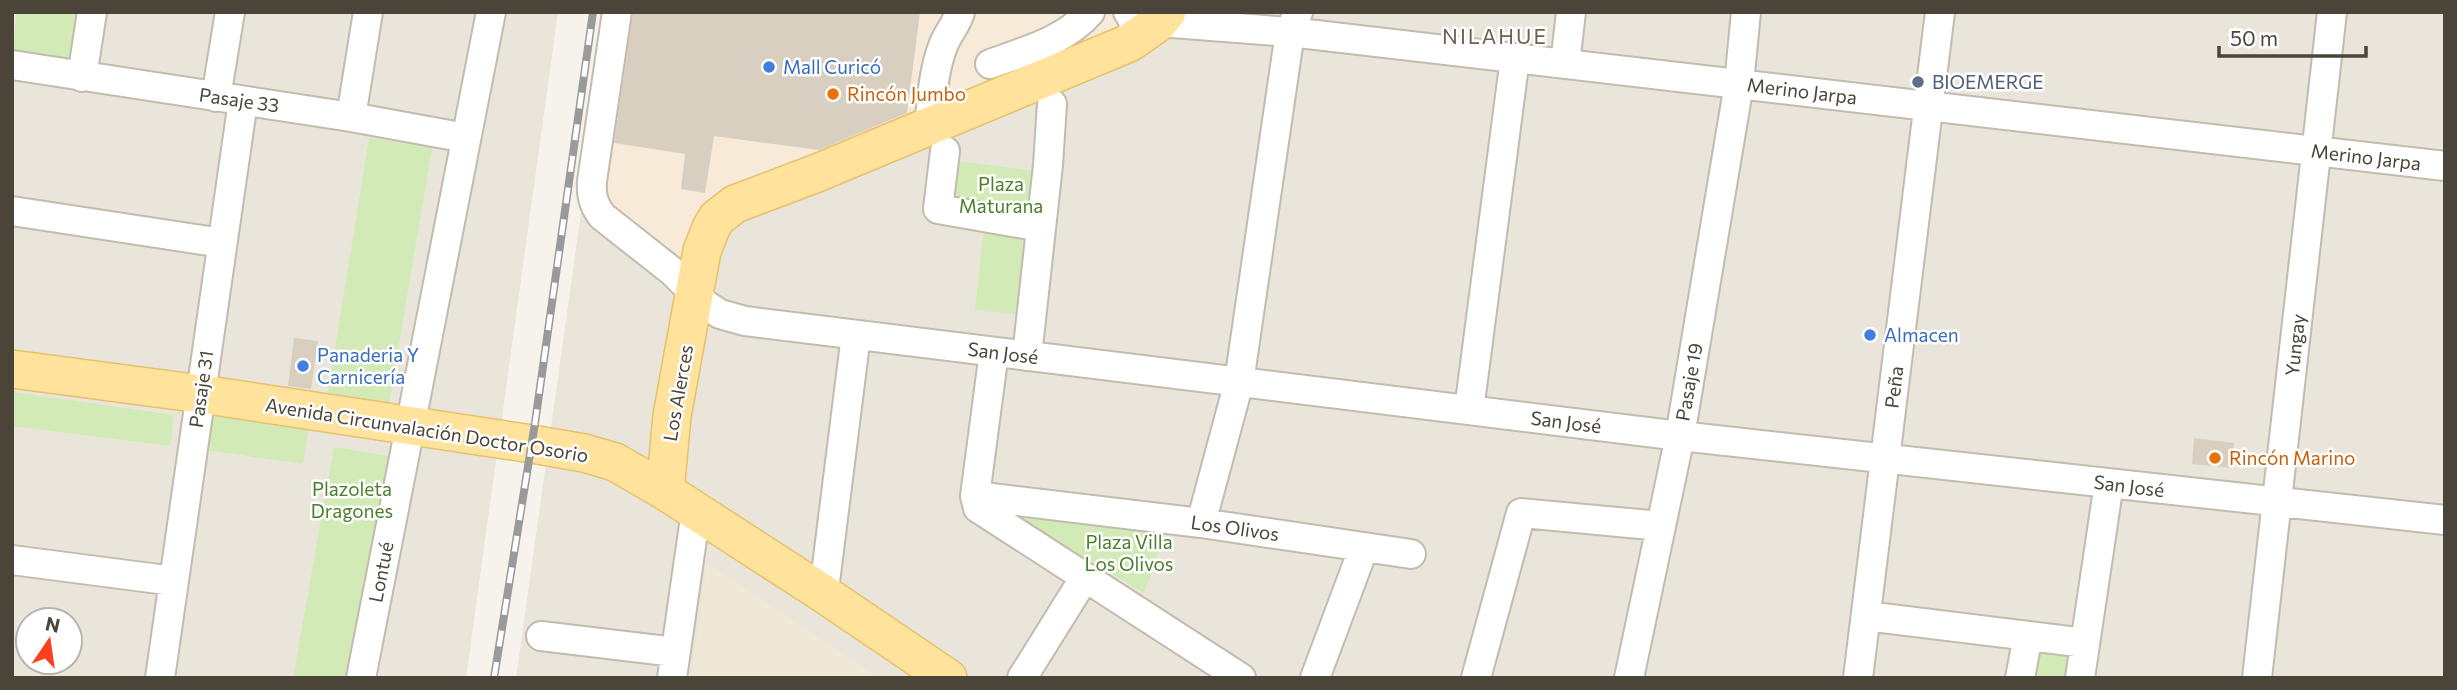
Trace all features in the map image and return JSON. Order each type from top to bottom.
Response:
[{"type":"main road","name":"Los Alerces","points":[[665,491],[672,416],[702,251],[706,236],[717,218],[735,204],[937,139],[1146,22]]},
{"type":"main road","name":"Avenida Circunvalación Doctor Osorio","points":[[12,369],[409,425],[584,453],[615,462],[665,491],[821,592],[948,678]]},
{"type":"main road","points":[[615,462],[648,453],[657,444],[672,416]]},
{"type":"street","points":[[82,77],[92,12]]},
{"type":"street","name":"Pasaje 31","points":[[160,678],[222,243],[230,12]]},
{"type":"street","points":[[351,117],[368,12]]},
{"type":"street","name":"Lontué","points":[[361,678],[491,12]]},
{"type":"street","name":"San José","points":[[617,12],[592,181],[591,194],[595,206],[602,216],[673,272],[695,295],[720,314],[745,321],[1680,436],[2445,520]]},
{"type":"street","points":[[960,12],[947,34],[939,56],[938,209],[1041,227]]},
{"type":"street","points":[[990,64],[1066,34],[1090,12]]},
{"type":"street","points":[[1565,64],[1571,12]]},
{"type":"street","name":"Pasaje 19","points":[[1629,678],[1680,436],[1739,84],[1746,12]]},
{"type":"street","name":"Peña","points":[[1858,678],[1940,12]]},
{"type":"street","name":"Yungay","points":[[2257,678],[2332,12]]},
{"type":"street","name":"Merino Jarpa","points":[[1146,22],[1294,22],[1515,58],[2445,166]]},
{"type":"street","points":[[1201,523],[1239,382],[1294,22]]},
{"type":"street","points":[[1469,410],[1515,58]]},
{"type":"street","name":"Pasaje 33","points":[[12,65],[351,117],[466,138]]},
{"type":"street","points":[[1027,356],[1052,104]]},
{"type":"street","points":[[12,211],[222,243]]},
{"type":"street","points":[[821,592],[825,582],[856,335]]},
{"type":"street","points":[[994,352],[975,496],[978,508],[1241,678]]},
{"type":"street","points":[[2080,678],[2109,483]]},
{"type":"street","name":"Los Olivos","points":[[975,496],[1201,523],[1411,554]]},
{"type":"street","points":[[541,635],[674,665],[696,511]]},
{"type":"street","points":[[1476,678],[1521,513],[1661,526]]},
{"type":"street","points":[[1315,678],[1364,547]]},
{"type":"street","points":[[12,560],[174,581]]},
{"type":"street","points":[[1022,678],[1085,577]]},
{"type":"street","points":[[1866,616],[2085,643]]},
{"type":"street","points":[[2020,678],[2028,636]]},
{"type":"shaded area","points":[[12,12],[558,12],[466,678],[12,678]]},
{"type":"shaded area","points":[[609,12],[2445,12],[2445,678],[516,678]]},
{"type":"shaded area","points":[[629,12],[1140,12],[1124,32],[906,121],[676,258],[628,221],[610,201],[605,184]]},
{"type":"shaded area","points":[[707,563],[880,678],[692,678]]},
{"type":"green space","points":[[17,12],[81,12],[73,65],[12,57]]},
{"type":"green space","points":[[369,138],[432,148],[388,409],[327,398]]},
{"type":"green space","name":"Plaza Maturana","points":[[951,160],[1032,171],[1017,314],[975,310],[985,218],[944,211]]},
{"type":"green space","points":[[12,392],[174,415],[170,446],[12,426]]},
{"type":"green space","points":[[199,413],[309,427],[303,464],[197,449]]},
{"type":"green space","name":"Plazoleta Dragones","points":[[334,447],[388,456],[347,678],[293,678]]},
{"type":"green space","name":"Plaza Villa Los Olivos","points":[[1021,510],[1166,532],[1144,593],[1022,520]]},
{"type":"green space","points":[[2037,646],[2075,652],[2071,678],[2032,678]]},
{"type":"building","name":"Mall Curicó","points":[[633,12],[920,12],[907,113],[819,150],[714,136],[705,193],[681,189],[685,154],[614,143]]},
{"type":"building","name":"Panaderia Y Carnicería","points":[[294,338],[318,341],[311,389],[288,386]]},
{"type":"building","points":[[2194,438],[2234,443],[2231,468],[2192,464]]},
{"type":"railway","points":[[494,678],[535,423],[593,12]]},
{"type":"place","name":"Mall Curicó","points":[[769,67]]},
{"type":"place","name":"BIOEMERGE","points":[[1918,82]]},
{"type":"place","name":"Rincón Jumbo","points":[[833,94]]},
{"type":"place","name":"Almacen","points":[[1870,335]]},
{"type":"place","name":"Panaderia Y Carnicería","points":[[303,366]]},
{"type":"place","name":"Rincón Marino","points":[[2215,458]]},
{"type":"district","name":"NILAHUE","points":[[1495,37]]}]
